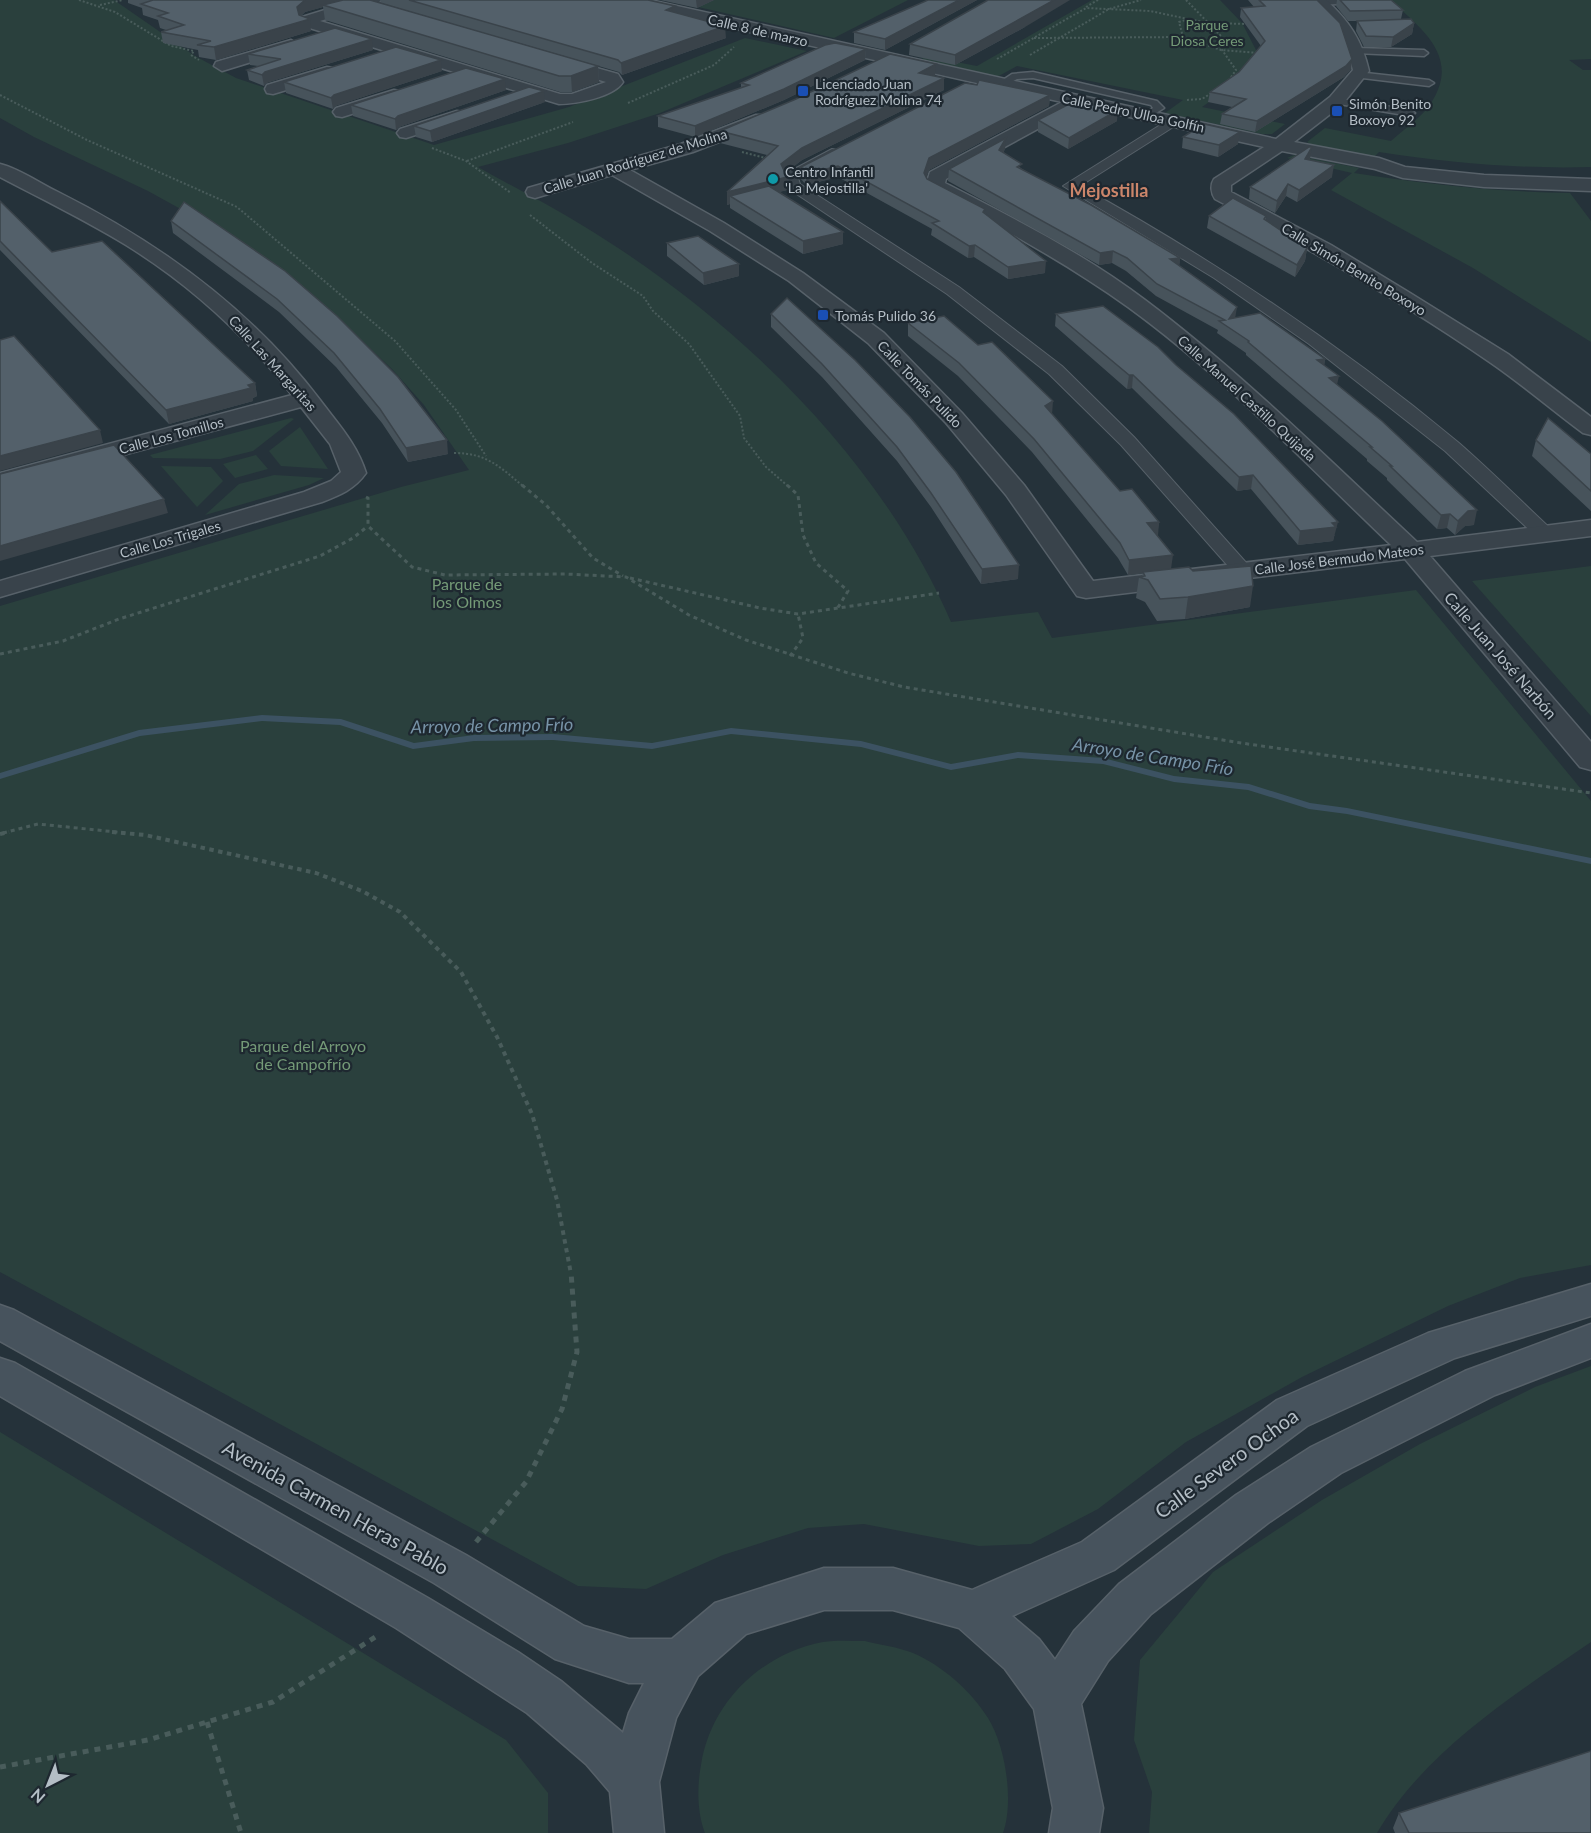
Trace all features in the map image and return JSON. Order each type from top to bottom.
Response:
[{"type":"main road","name":"Calle Severo Ochoa","points":[[973,1611],[1098,1556],[1292,1413],[1443,1345],[1591,1300]]},
{"type":"main road","name":"Avenida Carmen Heras Pablo","points":[[0,1321],[450,1569],[572,1644],[629,1661],[681,1661]]},
{"type":"main road","points":[[1056,1701],[1091,1646],[1135,1599],[1252,1509],[1326,1460],[1479,1383],[1591,1341]]},
{"type":"main road","points":[[0,1375],[412,1613],[501,1668],[544,1698],[603,1747],[634,1782]]},
{"type":"main road","points":[[639,1833],[634,1782],[653,1713],[681,1661],[731,1618],[824,1589],[893,1589],[973,1611],[1022,1654],[1056,1701],[1078,1808],[1074,1833]]},
{"type":"street","name":"Calle 8 de marzo","points":[[629,0],[888,58]]},
{"type":"street","points":[[1319,1],[1350,26],[1361,71],[1357,75]]},
{"type":"street","points":[[366,3],[308,20],[309,23],[435,62],[567,100],[613,84],[615,81],[612,78],[536,56]]},
{"type":"street","points":[[222,66],[336,31]]},
{"type":"street","points":[[869,68],[916,43]]},
{"type":"street","points":[[375,57],[397,50]]},
{"type":"street","points":[[435,62],[463,53]]},
{"type":"street","name":"Calle Pedro Ulloa Golfín","points":[[888,58],[980,79],[1003,75],[1078,100],[1279,145],[1379,164],[1515,174],[1591,176]]},
{"type":"street","points":[[273,89],[341,68]]},
{"type":"street","points":[[444,79],[467,71]]},
{"type":"street","name":"Calle Simón Benito Boxoyo","points":[[1357,75],[1336,101],[1279,145],[1221,183],[1222,195],[1324,249],[1403,297],[1500,359],[1591,428]]},
{"type":"street","points":[[959,89],[980,79]]},
{"type":"street","points":[[342,112],[410,90]]},
{"type":"street","points":[[507,98],[530,90]]},
{"type":"street","name":"Calle Manuel Castillo Quijada","points":[[1078,100],[937,176],[935,185],[1043,242],[1136,303],[1222,372],[1411,550]]},
{"type":"street","points":[[406,133],[473,110]]},
{"type":"street","name":"Calle Juan Rodríguez de Molina","points":[[535,192],[616,170],[703,142],[776,113]]},
{"type":"street","points":[[1160,118],[1070,186],[1131,219],[1256,298],[1358,371],[1453,448],[1545,534]]},
{"type":"street","points":[[848,145],[790,177],[794,186],[903,256],[1026,347],[1086,399],[1243,571]]},
{"type":"street","name":"Calle Pedro Ulloa Golfín","points":[[1379,164],[1403,172],[1484,181],[1591,185]]},
{"type":"street","name":"Calle Las Margaritas","points":[[0,170],[99,221],[152,253],[198,287],[237,321],[307,398],[349,453],[354,473],[339,486]]},
{"type":"street","name":"Calle Tomás Pulido","points":[[616,170],[717,227],[796,277],[876,338],[954,418],[1015,490],[1086,590]]},
{"type":"street","points":[[5,193],[36,188]]},
{"type":"street","name":"Calle Los Tomillos","points":[[0,482],[307,398]]},
{"type":"street","name":"Calle Los Trigales","points":[[0,589],[313,497],[339,486]]},
{"type":"street","name":"Calle José Bermudo Mateos","points":[[1086,590],[1591,528]]},
{"type":"street","name":"Calle Juan José Narbón","points":[[1411,550],[1591,761]]},
{"type":"lane","points":[[1319,1],[1365,1]]},
{"type":"lane","points":[[1357,51],[1424,53]]},
{"type":"lane","points":[[1003,75],[1026,76],[1154,103],[1159,108],[1160,118]]},
{"type":"lane","points":[[1357,75],[1429,83]]},
{"type":"lane","points":[[1336,101],[1410,113]]},
{"type":"path","points":[[79,0],[115,12],[167,46],[177,50],[194,51],[191,55],[200,61]]},
{"type":"path","points":[[98,5],[123,0]]},
{"type":"path","points":[[1003,75],[996,60],[1098,0]]},
{"type":"path","points":[[1003,75],[1022,59],[1110,8],[1141,0]]},
{"type":"path","points":[[1186,0],[1221,36],[1221,50],[1236,70],[1228,82],[1239,83]]},
{"type":"path","points":[[1086,8],[1150,11],[1208,23],[1253,24]]},
{"type":"path","points":[[1184,37],[1181,34],[1179,22],[1189,19]]},
{"type":"path","points":[[1034,38],[1184,37],[1221,50],[1267,53]]},
{"type":"path","points":[[1003,75],[1026,76]]},
{"type":"path","points":[[1160,118],[1184,100],[1202,99],[1219,88]]},
{"type":"path","points":[[0,95],[87,140],[237,207],[395,341],[456,410],[486,456],[546,505],[593,558],[689,615],[790,656],[904,687],[1241,742],[1591,793]]},
{"type":"path","points":[[703,142],[803,168]]},
{"type":"path","points":[[428,147],[466,161],[511,193]]},
{"type":"path","points":[[528,213],[592,263],[643,296],[653,311],[689,344],[740,416],[744,438],[766,467],[798,495],[803,535],[816,563],[848,591],[837,609]]},
{"type":"path","points":[[454,453],[486,456]]},
{"type":"path","points":[[339,486],[368,498],[368,526],[412,567],[445,575],[566,574],[626,577],[760,608],[798,614],[939,593]]},
{"type":"path","points":[[0,654],[63,641],[119,619],[320,556],[353,538],[368,526]]},
{"type":"path","points":[[790,656],[803,638],[798,614]]},
{"type":"path","points":[[0,834],[38,824],[145,836],[316,873],[362,891],[400,912],[461,972],[497,1037],[532,1114],[557,1200],[572,1274],[577,1352],[562,1409],[526,1482],[482,1536],[450,1569]]},
{"type":"path","points":[[0,1767],[148,1740],[273,1702],[412,1613]]},
{"type":"path","points":[[207,1722],[242,1833]]},
{"type":"green space","points":[[0,0],[114,0],[195,56],[236,78],[434,145],[569,107],[745,38],[807,51],[660,113],[568,143],[478,167],[572,219],[641,263],[696,304],[748,349],[798,398],[844,449],[885,504],[921,562],[951,622],[1038,612],[1052,638],[1416,590],[1591,801],[1591,1265],[1520,1278],[1448,1306],[1302,1377],[1186,1442],[1098,1509],[1031,1544],[979,1546],[864,1524],[808,1528],[723,1555],[646,1589],[578,1586],[0,1272],[0,606],[401,487],[469,470],[424,405],[392,369],[344,324],[215,228],[148,191],[34,137],[0,118]]},
{"type":"green space","points":[[714,0],[908,0],[834,38],[698,7]]},
{"type":"green space","name":"Parque Diosa Ceres","points":[[1092,0],[1220,0],[1242,23],[1257,52],[1238,82],[1202,107],[1285,124],[1272,134],[1262,134],[1165,113],[1183,100],[1017,66],[997,77],[925,61],[919,55],[977,66]]},
{"type":"green space","points":[[1390,0],[1591,0],[1591,59],[1569,60],[1583,70],[1591,70],[1591,167],[1485,164],[1379,152],[1374,157],[1311,145],[1307,142],[1325,128],[1391,141],[1426,110],[1437,93],[1441,77],[1441,62],[1436,49],[1416,24]]},
{"type":"green space","points":[[1294,155],[1359,168],[1354,173],[1381,177],[1489,189],[1570,193],[1591,221],[1591,342],[1473,268],[1331,190],[1352,173],[1287,158]]},
{"type":"green space","points":[[294,419],[253,451],[220,459],[153,458],[150,455]]},
{"type":"green space","points":[[300,427],[328,469],[281,466],[269,451]]},
{"type":"green space","points":[[256,455],[268,469],[235,478],[223,464]]},
{"type":"green space","points":[[161,466],[211,467],[223,481],[197,507]]},
{"type":"green space","points":[[274,475],[324,478],[309,485],[205,515],[239,484]]},
{"type":"green space","points":[[1591,566],[1591,716],[1472,581]]},
{"type":"green space","points":[[1591,1366],[1591,1642],[1502,1704],[1446,1751],[1397,1803],[1377,1833],[1149,1833],[1152,1792],[1134,1740],[1140,1660],[1213,1572],[1322,1500],[1420,1444],[1535,1387]]},
{"type":"green space","points":[[0,1432],[506,1740],[548,1793],[548,1833],[0,1833]]},
{"type":"green space","points":[[865,1641],[901,1649],[924,1658],[955,1680],[981,1708],[994,1730],[1004,1759],[1008,1806],[1003,1833],[705,1833],[698,1799],[701,1765],[716,1721],[742,1684],[779,1657],[800,1648],[823,1642]]},
{"type":"building","points":[[153,0],[305,0],[297,7],[299,15],[310,19],[214,47],[197,45],[211,41],[161,32],[184,25],[158,16],[168,13],[141,4]]},
{"type":"building","points":[[343,0],[370,0],[598,66],[571,76],[559,76],[323,5]]},
{"type":"building","points":[[409,0],[648,0],[675,6],[666,10],[725,26],[621,63],[618,60]]},
{"type":"building","points":[[928,0],[959,0],[885,39],[854,32]]},
{"type":"building","points":[[988,0],[1054,0],[955,55],[910,44]]},
{"type":"building","points":[[1259,0],[1317,0],[1340,23],[1352,59],[1346,66],[1257,121],[1222,114],[1246,99],[1210,92],[1239,72],[1265,41],[1241,8],[1265,6]]},
{"type":"building","points":[[1340,0],[1391,0],[1403,10],[1350,11]]},
{"type":"building","points":[[1411,19],[1414,23],[1393,37],[1366,36],[1357,21]]},
{"type":"building","points":[[335,28],[372,39],[265,72],[262,75],[247,70],[281,59],[248,54]]},
{"type":"building","points":[[835,43],[866,49],[784,89],[695,126],[658,116],[749,85],[741,83],[825,45]]},
{"type":"building","points":[[396,47],[441,60],[334,95],[331,98],[284,82]]},
{"type":"building","points":[[890,54],[936,64],[919,73],[944,78],[802,148],[781,164],[787,177],[727,192],[778,146],[720,131],[796,99]]},
{"type":"building","points":[[466,68],[505,79],[395,119],[351,105]]},
{"type":"building","points":[[979,80],[1050,95],[929,158],[924,173],[927,179],[985,209],[983,212],[1046,261],[1008,267],[975,245],[969,246],[932,223],[939,221],[838,166],[806,174],[801,167],[965,83],[977,85]]},
{"type":"building","points":[[529,87],[544,91],[430,131],[414,126]]},
{"type":"building","points":[[1075,101],[1118,110],[1069,138],[1038,120]]},
{"type":"building","points":[[1204,124],[1240,132],[1219,145],[1183,137]]},
{"type":"building","points":[[1006,138],[999,150],[1022,164],[1017,167],[1091,205],[1180,258],[1170,259],[1237,307],[1229,319],[1260,313],[1325,359],[1317,360],[1339,376],[1329,378],[1382,421],[1477,510],[1468,511],[1458,521],[1450,514],[1441,515],[1370,447],[1372,447],[1249,341],[1219,321],[1225,320],[1157,284],[1127,258],[1113,251],[1100,253],[949,169]]},
{"type":"building","points":[[1312,147],[1305,159],[1334,165],[1299,190],[1288,184],[1277,201],[1250,187]]},
{"type":"building","points":[[769,186],[843,232],[803,241],[730,196]]},
{"type":"building","points":[[1233,198],[1266,216],[1264,219],[1307,248],[1297,265],[1209,216]]},
{"type":"building","points":[[0,201],[52,252],[102,241],[255,383],[248,385],[251,388],[166,410],[0,241]]},
{"type":"building","points":[[184,202],[285,271],[337,316],[398,377],[447,440],[406,448],[380,409],[334,353],[277,299],[171,221]]},
{"type":"building","points":[[698,236],[739,264],[703,273],[667,243]]},
{"type":"building","points":[[787,298],[855,360],[910,417],[956,472],[1019,565],[982,569],[897,447],[822,364],[771,314]]},
{"type":"building","points":[[1103,306],[1158,347],[1234,414],[1338,522],[1332,523],[1336,527],[1300,531],[1253,475],[1239,477],[1133,375],[1129,375],[1056,314]]},
{"type":"building","points":[[944,316],[978,345],[992,342],[1053,401],[1045,406],[1120,491],[1132,489],[1159,522],[1147,523],[1173,555],[1129,560],[1120,543],[1034,439],[959,363],[908,323]]},
{"type":"building","points":[[14,336],[100,430],[0,456],[0,340]]},
{"type":"building","points":[[1548,418],[1591,454],[1591,491],[1536,440]]},
{"type":"building","points":[[114,445],[164,499],[0,546],[0,474]]},
{"type":"building","points":[[1251,566],[1253,586],[1188,597],[1160,599],[1148,580],[1139,577],[1145,576],[1143,572],[1189,567],[1193,571]]},
{"type":"building","points":[[1591,1751],[1591,1833],[1409,1833],[1399,1813]]},
{"type":"waterway","name":"Arroyo de Campo Frío","points":[[0,776],[139,733],[262,718],[341,722],[413,746],[474,738],[553,737],[652,746],[731,731],[861,744],[951,767],[1018,755],[1103,761],[1174,779],[1249,787],[1309,806],[1347,811],[1591,861]]},
{"type":"place","name":"Licenciado Juan Rodríguez Molina 74","points":[[803,91]]},
{"type":"place","name":"Simón Benito Boxoyo 92","points":[[1337,111]]},
{"type":"place","name":"Centro Infantil 'La Mejostilla'","points":[[773,179]]},
{"type":"place","name":"Tomás Pulido 36","points":[[823,315]]},
{"type":"district","name":"Mejostilla","points":[[1109,190]]},
{"type":"park label","name":"Parque de los Olmos","points":[[467,592]]},
{"type":"park label","name":"Parque del Arroyo de Campofrío","points":[[303,1054]]}]
